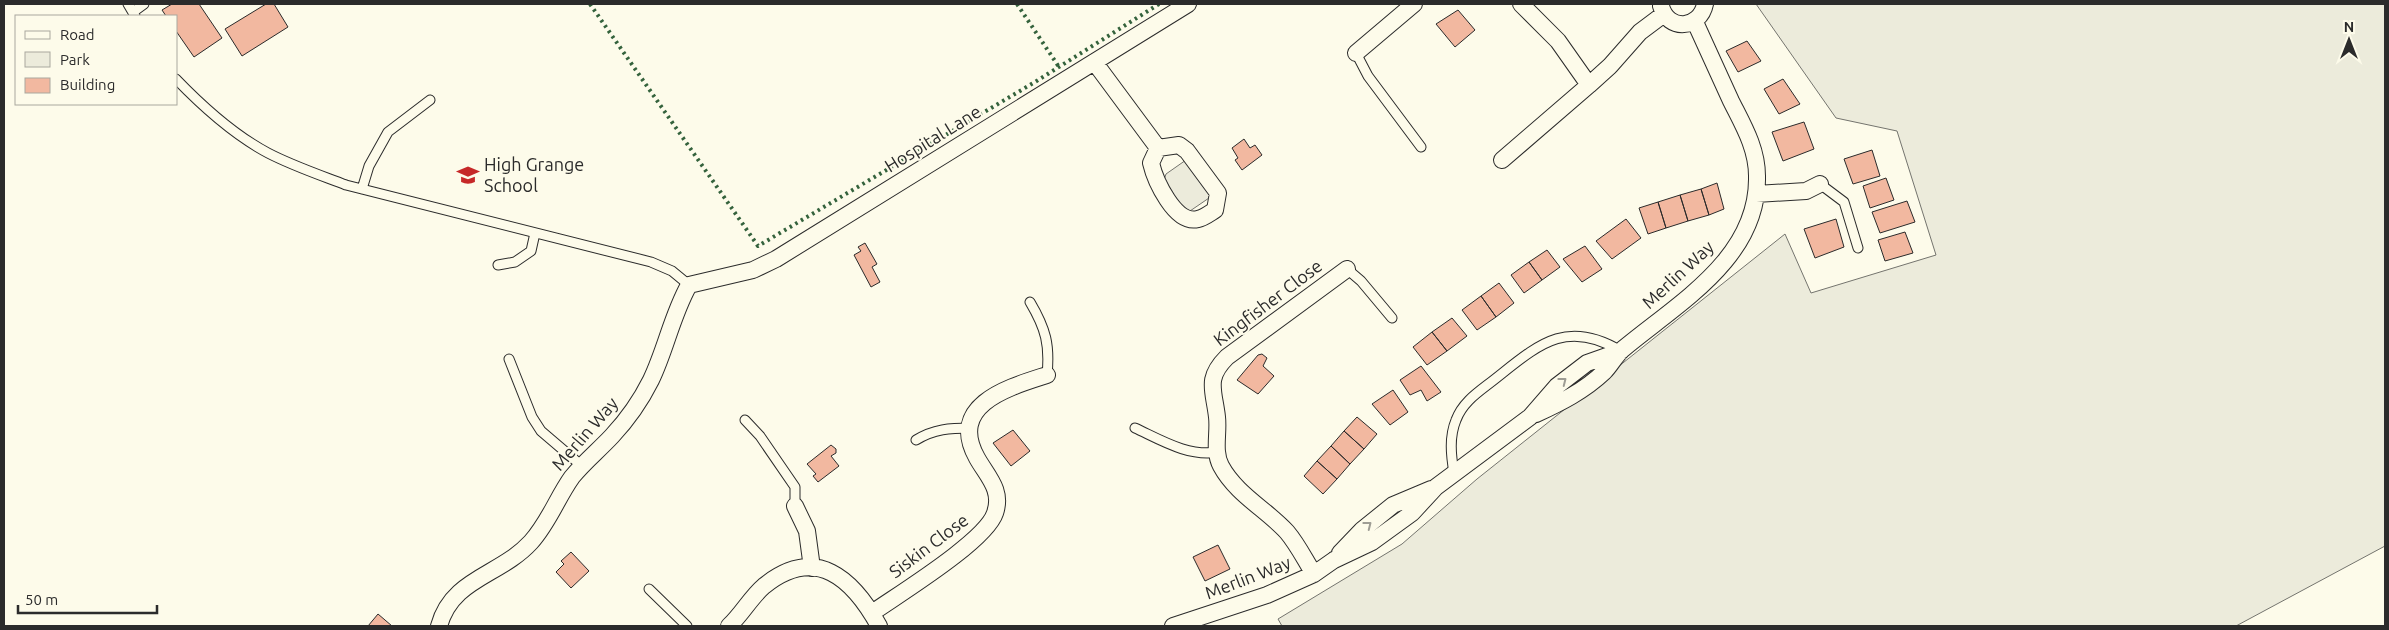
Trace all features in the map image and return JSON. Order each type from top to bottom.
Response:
[{"type":"street","name":"Hospital Lane","points":[[690,285],[746,272],[776,259],[1188,4]]},
{"type":"street","points":[[1356,53],[1414,4]]},
{"type":"street","points":[[1521,4],[1558,41],[1589,85]]},
{"type":"street","points":[[1502,160],[1610,66],[1663,9],[1668,20],[1681,25],[1694,22],[1704,11],[1705,4]]},
{"type":"street","name":"Merlin Way","points":[[1173,626],[1267,595],[1314,574],[1334,560],[1380,536],[1412,513],[1436,488],[1454,473],[1530,416],[1575,394],[1604,372],[1621,350],[1669,314],[1726,261],[1743,232],[1756,194],[1757,177],[1753,148],[1694,22]]},
{"type":"street","points":[[1095,62],[1158,148]]},
{"type":"street","points":[[1179,146],[1187,151],[1218,193],[1215,210],[1198,220],[1188,220],[1179,214],[1155,179],[1151,163],[1158,148],[1179,146]]},
{"type":"street","points":[[1756,194],[1806,190],[1820,184]]},
{"type":"street","name":"Kingfisher Close","points":[[1314,574],[1285,531],[1262,512],[1221,466],[1218,452],[1217,416],[1212,386],[1213,374],[1218,365],[1347,270]]},
{"type":"street","name":"Merlin Way","points":[[439,626],[441,616],[458,591],[497,570],[531,542],[568,484],[582,466],[625,422],[651,380],[680,300],[690,285]]},
{"type":"street","points":[[971,428],[976,412],[984,401],[1010,387],[1047,375]]},
{"type":"street","name":"Siskin Close","points":[[876,619],[929,574],[982,533],[996,512],[996,488],[976,457],[972,446],[971,428]]},
{"type":"street","points":[[795,506],[807,531],[812,568]]},
{"type":"street","points":[[729,626],[763,587],[774,579],[786,572],[812,568],[836,573],[847,583],[876,619]]},
{"type":"lane","points":[[132,11],[144,4]]},
{"type":"lane","points":[[1356,53],[1368,76],[1421,147]]},
{"type":"lane","points":[[178,81],[199,102],[267,152],[312,172],[362,189],[652,262],[672,271],[690,285]]},
{"type":"lane","points":[[362,189],[369,166],[388,132],[430,100]]},
{"type":"lane","points":[[1820,184],[1844,202],[1858,248]]},
{"type":"lane","points":[[498,264],[515,262],[531,251],[536,233]]},
{"type":"lane","points":[[1347,270],[1361,280],[1392,318]]},
{"type":"lane","points":[[1030,302],[1047,337],[1047,375]]},
{"type":"lane","points":[[1454,473],[1451,442],[1452,431],[1459,412],[1473,396],[1532,349],[1550,340],[1571,336],[1607,342],[1621,350]]},
{"type":"lane","points":[[509,360],[532,418],[541,431],[582,466]]},
{"type":"lane","points":[[745,420],[760,436],[795,488],[795,506]]},
{"type":"lane","points":[[916,440],[931,431],[950,428],[971,428]]},
{"type":"lane","points":[[1135,428],[1188,450],[1207,454],[1218,452]]},
{"type":"lane","points":[[649,590],[687,626]]},
{"type":"green space","points":[[1756,4],[2385,4],[2385,546],[2236,626],[1282,626],[1278,619],[1402,544],[1477,479],[1785,234],[1811,293],[1936,255],[1897,131],[1836,118]]},
{"type":"green space","points":[[1186,160],[1211,190],[1209,198],[1190,211],[1181,207],[1164,180],[1166,174]]},
{"type":"building","points":[[172,4],[199,4],[222,38],[194,57],[178,34],[178,15],[165,15],[162,10]]},
{"type":"building","points":[[266,4],[274,4],[288,27],[242,56],[225,29]]},
{"type":"building","points":[[1458,10],[1475,30],[1455,47],[1436,24]]},
{"type":"building","points":[[1747,41],[1761,61],[1738,72],[1726,51]]},
{"type":"building","points":[[1783,79],[1800,104],[1779,114],[1764,89]]},
{"type":"building","points":[[1804,122],[1814,149],[1783,161],[1772,132]]},
{"type":"building","points":[[1244,139],[1250,148],[1255,145],[1262,155],[1242,170],[1235,160],[1238,158],[1232,148]]},
{"type":"building","points":[[1872,150],[1880,176],[1853,184],[1844,159]]},
{"type":"building","points":[[1886,178],[1894,200],[1870,208],[1863,186]]},
{"type":"building","points":[[1717,183],[1724,209],[1709,215],[1701,189]]},
{"type":"building","points":[[1701,189],[1709,215],[1688,221],[1680,195]]},
{"type":"building","points":[[1680,195],[1688,221],[1666,228],[1658,202]]},
{"type":"building","points":[[1907,201],[1915,222],[1880,233],[1872,212]]},
{"type":"building","points":[[1658,202],[1666,228],[1648,234],[1639,208]]},
{"type":"building","points":[[1626,219],[1641,238],[1612,259],[1596,241]]},
{"type":"building","points":[[1836,219],[1844,247],[1815,258],[1804,229]]},
{"type":"building","points":[[1905,232],[1913,253],[1885,261],[1878,240]]},
{"type":"building","points":[[865,243],[877,264],[872,267],[880,282],[871,287],[854,255],[861,251],[858,247]]},
{"type":"building","points":[[1585,246],[1602,269],[1582,282],[1563,259]]},
{"type":"building","points":[[1547,250],[1560,267],[1542,280],[1529,262]]},
{"type":"building","points":[[1529,262],[1542,280],[1524,293],[1511,275]]},
{"type":"building","points":[[1499,283],[1514,303],[1496,317],[1481,296]]},
{"type":"building","points":[[1481,296],[1496,317],[1477,330],[1462,310]]},
{"type":"building","points":[[1452,318],[1467,336],[1447,351],[1432,332]]},
{"type":"building","points":[[1432,332],[1447,351],[1427,365],[1413,347]]},
{"type":"building","points":[[1262,354],[1267,358],[1263,366],[1274,376],[1258,394],[1237,380],[1258,355]]},
{"type":"building","points":[[1421,366],[1441,392],[1427,401],[1421,390],[1410,395],[1400,380]]},
{"type":"building","points":[[1393,390],[1408,412],[1390,425],[1372,404]]},
{"type":"building","points":[[1357,417],[1377,434],[1364,449],[1344,431]]},
{"type":"building","points":[[1013,430],[1030,451],[1011,466],[993,443]]},
{"type":"building","points":[[1344,431],[1364,449],[1350,464],[1331,446]]},
{"type":"building","points":[[831,445],[836,449],[836,453],[831,456],[839,466],[818,482],[813,476],[816,474],[807,464]]},
{"type":"building","points":[[1331,446],[1350,464],[1337,479],[1317,461]]},
{"type":"building","points":[[1317,461],[1337,479],[1323,494],[1304,476]]},
{"type":"building","points":[[1218,545],[1230,569],[1205,581],[1193,557]]},
{"type":"building","points":[[571,552],[589,571],[571,588],[556,572],[564,564],[561,561]]},
{"type":"building","points":[[378,614],[392,626],[368,626]]},
{"type":"hedge","points":[[590,4],[758,246],[1035,82],[1159,4]]},
{"type":"hedge","points":[[1017,4],[1059,67]]},
{"type":"place","name":"High Grange School","points":[[468,175]]}]
